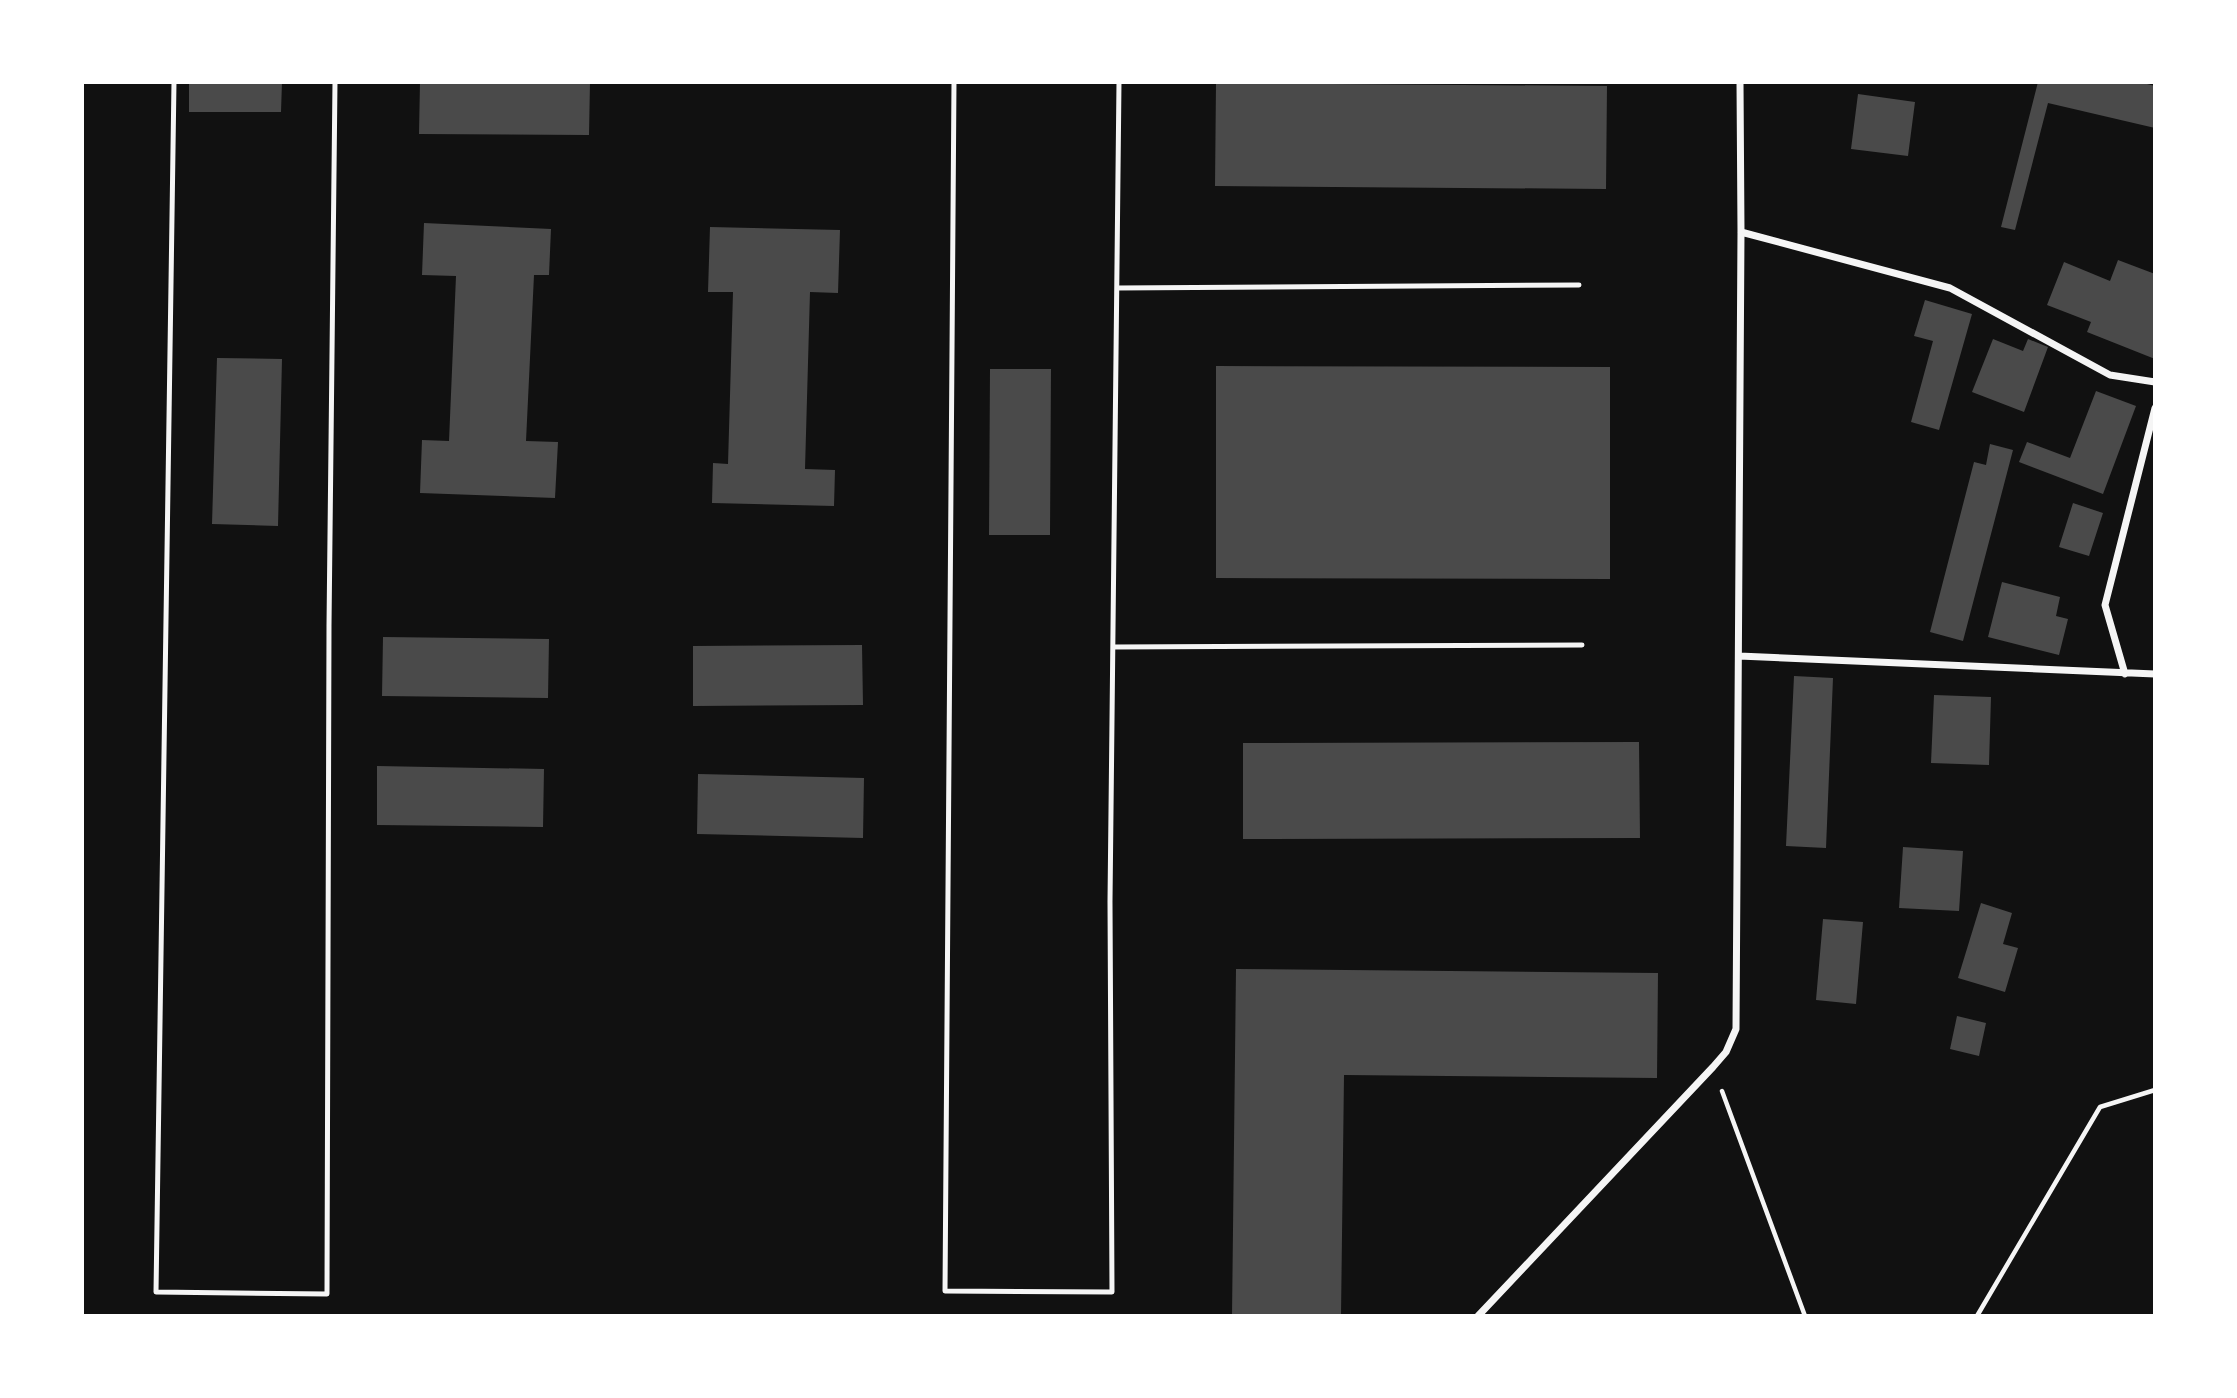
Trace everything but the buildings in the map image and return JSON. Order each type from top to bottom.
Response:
[{"type":"street","points":[[1478,1316],[1713,1067],[1726,1052],[1736,1029],[1740,82]]},
{"type":"street","points":[[1741,232],[1950,288],[2110,375],[2155,382]]},
{"type":"street","points":[[2125,674],[2105,605],[2155,408]]},
{"type":"street","points":[[1739,656],[2155,674]]},
{"type":"lane","points":[[174,82],[156,1292],[327,1294],[334,82]]},
{"type":"lane","points":[[954,82],[944,1291],[1111,1292],[1110,902],[1119,82]]},
{"type":"lane","points":[[1117,288],[1578,285]]},
{"type":"lane","points":[[1114,647],[1583,645]]},
{"type":"path","points":[[1713,1067],[1805,1316]]},
{"type":"path","points":[[1978,1316],[2099,1107],[2155,1090]]}]
